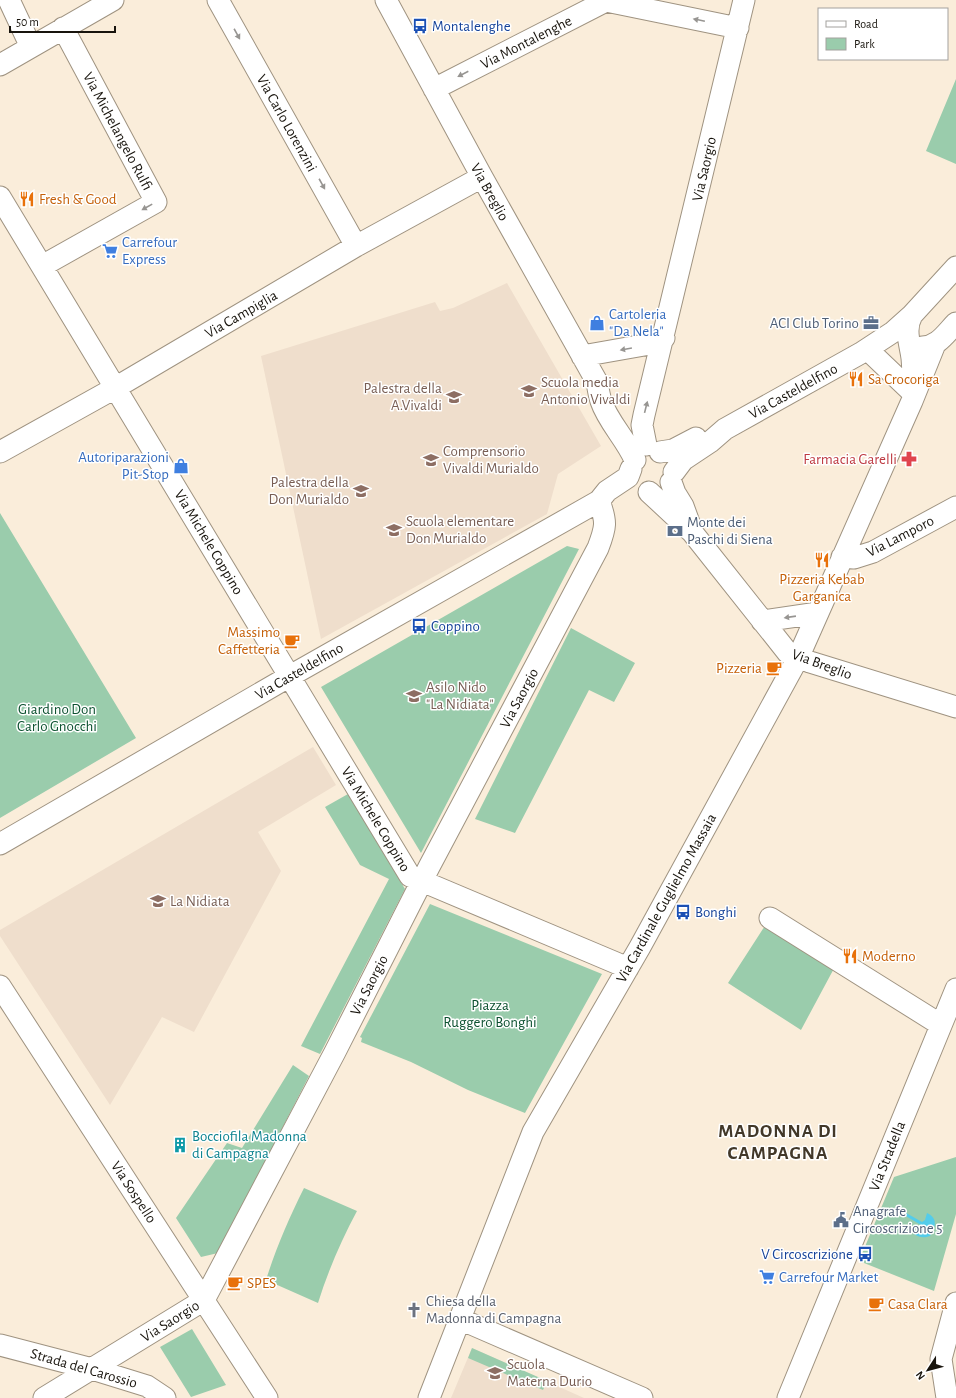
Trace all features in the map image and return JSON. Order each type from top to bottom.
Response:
[{"type":"street","points":[[10,0],[31,47]]},
{"type":"street","points":[[0,65],[112,0]]},
{"type":"street","name":"Via Carlo Lorenzini","points":[[218,0],[356,246]]},
{"type":"street","name":"Via Breglio","points":[[386,0],[596,382],[611,395],[645,455]]},
{"type":"street","name":"Via Montalenghe","points":[[434,89],[606,0],[738,28]]},
{"type":"street","name":"Via Saorgio","points":[[645,455],[642,425],[744,0]]},
{"type":"street","name":"Via Michelangelo Rulfi","points":[[42,266],[156,202],[63,28]]},
{"type":"street","name":"Via Campiglia","points":[[0,452],[115,388],[356,246],[482,177]]},
{"type":"street","name":"Via Michele Coppino","points":[[0,197],[410,876],[422,881]]},
{"type":"street","name":"Via Casteldelfino","points":[[672,477],[683,460],[710,442],[725,429],[865,352],[893,332],[912,315],[956,267]]},
{"type":"street","points":[[912,315],[908,324],[923,343],[956,323]]},
{"type":"street","points":[[582,356],[650,344],[664,338]]},
{"type":"street","name":"Via Casteldelfino","points":[[865,352],[923,343]]},
{"type":"street","name":"Via Cardinale Guglielmo Massaia","points":[[429,1398],[534,1132],[628,968],[798,658],[912,397],[923,343]]},
{"type":"street","points":[[865,352],[912,397]]},
{"type":"street","name":"Via Casteldelfino","points":[[0,844],[290,676],[598,501],[607,490],[628,477],[645,455],[673,450],[706,433],[725,429]]},
{"type":"street","points":[[645,455],[670,459],[672,477],[662,490],[658,492],[644,490],[633,480],[645,455]]},
{"type":"street","name":"Via Breglio","points":[[672,477],[675,493],[683,506],[692,532]]},
{"type":"street","name":"Via Breglio","points":[[644,490],[692,532],[788,653],[798,658],[956,707]]},
{"type":"street","name":"Via Casteldelfino","points":[[598,501],[612,501],[636,491],[644,490]]},
{"type":"street","name":"Via Saorgio","points":[[44,1398],[204,1300],[335,1052],[422,881],[598,548],[605,525],[603,512],[598,501]]},
{"type":"street","name":"Via Lamporo","points":[[842,557],[854,558],[873,552],[956,507]]},
{"type":"street","points":[[762,621],[818,613]]},
{"type":"street","points":[[422,881],[628,968]]},
{"type":"street","points":[[770,918],[941,1025]]},
{"type":"street","name":"Via Sospello","points":[[0,986],[267,1398]]},
{"type":"street","name":"Via Stradella","points":[[788,1398],[956,989]]},
{"type":"street","points":[[950,1389],[941,1359],[956,1304]]},
{"type":"street","points":[[460,1319],[612,1392],[642,1398]]},
{"type":"street","name":"Strada del Carossio","points":[[0,1345],[92,1369],[147,1386],[165,1398]]},
{"type":"shaded area","name":"Comprensorio Vivaldi Murialdo","points":[[507,283],[601,446],[558,474],[547,514],[321,639],[261,356],[435,302],[440,311],[453,308]]},
{"type":"shaded area","name":"La Nidiata","points":[[313,747],[336,785],[258,832],[281,871],[194,1032],[162,1017],[110,1105],[0,936],[0,930]]},
{"type":"shaded area","name":"Scuola Materna Durio","points":[[472,1348],[584,1398],[451,1398]]},
{"type":"green space","points":[[956,79],[956,164],[926,151]]},
{"type":"green space","name":"Giardino Don Carlo Gnocchi","points":[[0,513],[136,738],[0,818]]},
{"type":"green space","name":"Asilo Nido \"La Nidiata\"","points":[[567,546],[579,549],[421,853],[321,687]]},
{"type":"green space","points":[[571,628],[635,663],[614,702],[589,690],[515,833],[475,819]]},
{"type":"green space","points":[[348,794],[405,889],[320,1054],[301,1046],[389,879],[360,865],[325,807]]},
{"type":"green space","name":"Piazza Ruggero Bonghi","points":[[430,904],[602,974],[525,1113],[468,1090],[411,1062],[361,1042],[362,1038],[360,1037]]},
{"type":"green space","points":[[770,918],[838,961],[801,1030],[728,983]]},
{"type":"green space","points":[[293,1065],[309,1076],[218,1253],[201,1257],[176,1218],[227,1143],[242,1148]]},
{"type":"green space","points":[[956,1157],[956,1214],[934,1291],[859,1261],[894,1177]]},
{"type":"green space","points":[[304,1188],[357,1211],[335,1256],[318,1303],[266,1280],[283,1233]]},
{"type":"green space","points":[[192,1329],[226,1385],[191,1397],[160,1347]]},
{"type":"green space","points":[[472,1348],[547,1381],[543,1390],[468,1358]]},
{"type":"water","points":[[900,1207],[901,1210],[922,1222],[925,1220],[927,1213],[931,1215],[935,1226],[930,1236],[922,1237],[914,1234],[921,1225],[899,1212],[898,1213],[897,1209]]},
{"type":"place","name":"Montalenghe","points":[[420,26]]},
{"type":"place","name":"Fresh & Good","points":[[27,199]]},
{"type":"place","name":"Carrefour Express","points":[[110,251]]},
{"type":"place","name":"Cartoleria \"Da Nela\"","points":[[597,323]]},
{"type":"place","name":"ACI Club Torino","points":[[871,323]]},
{"type":"place","name":"Sa Crocoriga","points":[[856,379]]},
{"type":"place","name":"Scuola media Antonio Vivaldi","points":[[529,391]]},
{"type":"place","name":"Palestra della A.Vivaldi","points":[[454,397]]},
{"type":"place","name":"Farmacia Garelli","points":[[909,459]]},
{"type":"place","name":"Comprensorio Vivaldi Murialdo","points":[[431,460]]},
{"type":"place","name":"Autoriparazioni Pit-Stop","points":[[181,466]]},
{"type":"place","name":"Palestra della Don Murialdo","points":[[361,491]]},
{"type":"place","name":"Scuola elementare Don Murialdo","points":[[394,530]]},
{"type":"place","name":"Monte dei Paschi di Siena","points":[[675,531]]},
{"type":"place","name":"Pizzeria Kebab Garganica","points":[[822,560]]},
{"type":"place","name":"Coppino","points":[[419,626]]},
{"type":"place","name":"Massimo Caffetteria","points":[[292,641]]},
{"type":"place","name":"Pizzeria","points":[[774,668]]},
{"type":"place","name":"Asilo Nido \"La Nidiata\"","points":[[414,696]]},
{"type":"place","name":"La Nidiata","points":[[158,901]]},
{"type":"place","name":"Bonghi","points":[[683,912]]},
{"type":"place","name":"Moderno","points":[[850,956]]},
{"type":"place","name":"Bocciofila Madonna di Campagna","points":[[180,1145]]},
{"type":"place","name":"Anagrafe Circoscrizione 5","points":[[841,1220]]},
{"type":"place","name":"V Circoscrizione","points":[[865,1254]]},
{"type":"place","name":"Carrefour Market","points":[[767,1277]]},
{"type":"place","name":"SPES","points":[[235,1283]]},
{"type":"place","name":"Casa Clara","points":[[876,1304]]},
{"type":"place","name":"Chiesa della Madonna di Campagna","points":[[414,1310]]},
{"type":"place","name":"Scuola Materna Durio","points":[[495,1373]]},
{"type":"district","name":"MADONNA DI CAMPAGNA","points":[[778,1141]]}]
